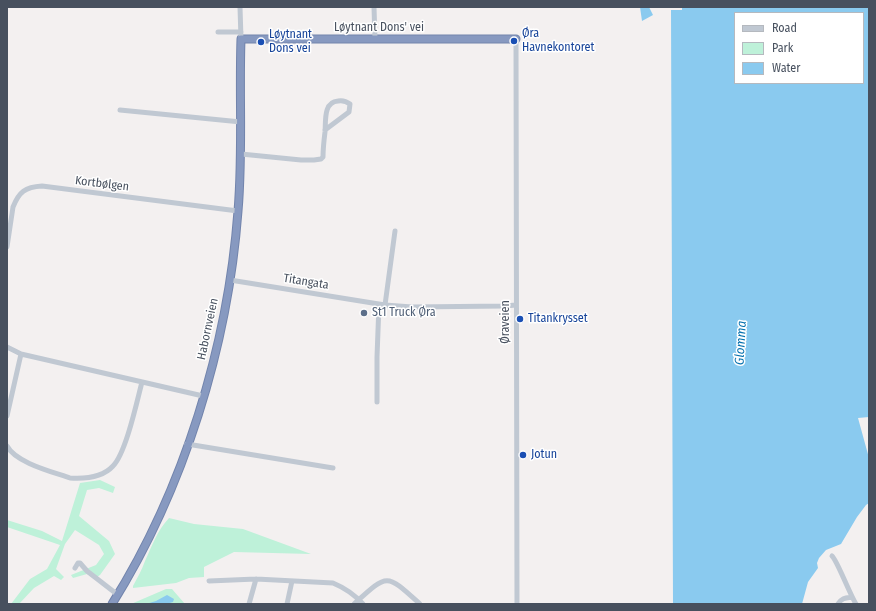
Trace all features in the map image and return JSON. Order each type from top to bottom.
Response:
[{"type":"highway","name":"Løytnant Dons' vei","points":[[241,35],[375,39],[516,39]]},
{"type":"highway","name":"Habornveien","points":[[112,604],[138,559],[157,520],[188,444],[211,368],[230,280],[238,211],[241,154],[241,35]]},
{"type":"street","points":[[218,32],[241,35],[240,7]]},
{"type":"street","points":[[374,7],[375,39]]},
{"type":"street","name":"Øraveien","points":[[516,39],[517,604]]},
{"type":"street","points":[[241,154],[320,160],[322,157],[326,114],[332,102],[340,100],[350,104],[349,112],[325,130]]},
{"type":"street","points":[[120,110],[241,122]]},
{"type":"street","name":"Kortbølgen","points":[[7,247],[15,202],[20,194],[27,188],[33,187],[42,186],[238,211]]},
{"type":"street","points":[[378,402],[377,357],[382,305],[395,231]]},
{"type":"street","name":"Titangata","points":[[230,280],[382,305],[441,307],[505,306],[516,304]]},
{"type":"street","points":[[7,347],[21,354],[203,396]]},
{"type":"street","points":[[7,416],[21,354]]},
{"type":"street","points":[[7,446],[10,452],[19,459],[70,478],[92,477],[107,471],[114,465],[121,452],[133,417],[142,382]]},
{"type":"street","points":[[188,444],[333,468]]},
{"type":"street","points":[[832,556],[836,559],[856,604]]},
{"type":"street","points":[[74,568],[78,563],[81,564],[87,571],[118,595]]},
{"type":"street","points":[[249,604],[256,579]]},
{"type":"street","points":[[209,581],[256,579],[333,583],[352,593],[361,602]]},
{"type":"street","points":[[354,604],[361,602],[383,580],[389,580],[397,583],[420,604]]},
{"type":"street","points":[[287,604],[292,581]]},
{"type":"street","points":[[838,604],[841,599],[852,597]]},
{"type":"green space","points":[[100,480],[115,487],[113,493],[99,488],[87,490],[79,516],[109,541],[115,554],[100,575],[94,579],[87,574],[73,578],[71,575],[96,565],[104,554],[99,545],[75,530],[65,544],[56,569],[64,577],[61,580],[54,576],[34,588],[19,604],[11,604],[30,579],[47,569],[60,545],[7,527],[7,520],[42,531],[62,541],[80,483]]},
{"type":"green space","points":[[169,518],[194,524],[243,529],[311,554],[234,552],[204,567],[204,577],[189,578],[176,583],[133,588],[155,539]]},
{"type":"green space","points":[[166,589],[172,589],[185,604],[131,604]]},
{"type":"water","points":[[640,7],[649,7],[653,15],[642,21]]},
{"type":"water","name":"Glomma","points":[[682,7],[869,7],[869,417],[858,418],[869,458],[869,503],[857,517],[841,544],[826,550],[819,558],[817,563],[818,568],[808,582],[802,604],[673,604],[671,10],[682,10]]},
{"type":"water","points":[[167,595],[174,599],[173,602],[166,604],[146,604],[156,601]]},
{"type":"place","name":"Øra Havnekontoret","points":[[514,41]]},
{"type":"place","name":"Løytnant Dons vei","points":[[261,42]]},
{"type":"place","name":"St1 Truck Øra","points":[[364,313]]},
{"type":"place","name":"Titankrysset","points":[[520,319]]},
{"type":"place","name":"Jotun","points":[[523,455]]}]
